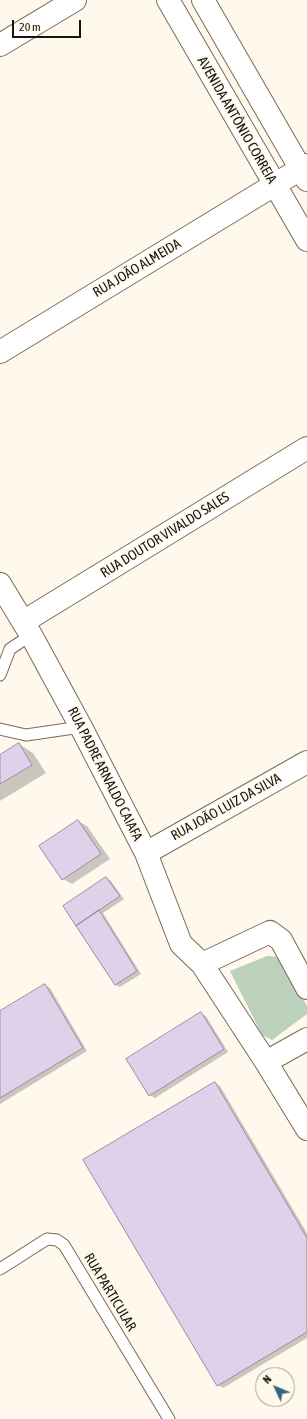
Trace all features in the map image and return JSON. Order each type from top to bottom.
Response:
[{"type":"street","points":[[0,44],[75,0]]},
{"type":"street","name":"AVENIDA ANTÔNIO CORREIA","points":[[168,0],[307,240]]},
{"type":"street","points":[[203,0],[305,171]]},
{"type":"street","name":"RUA JOÃO ALMEIDA","points":[[0,352],[274,184],[305,171]]},
{"type":"street","name":"RUA DOUTOR VIVALDO SALES","points":[[27,628],[307,448]]},
{"type":"street","name":"RUA PADRE ARNALDO CAIAFA","points":[[0,584],[27,628],[81,727],[146,853],[181,944],[202,964],[266,1062],[307,1129]]},
{"type":"street","name":"RUA JOÃO LUIZ DA SILVA","points":[[146,853],[307,762]]},
{"type":"street","points":[[202,964],[270,932],[281,940],[307,988]]},
{"type":"street","points":[[266,1062],[307,1039]]},
{"type":"lane","points":[[0,675],[10,649],[27,628]]},
{"type":"lane","points":[[0,729],[26,736],[81,727]]},
{"type":"lane","name":"RUA PARTICULAR","points":[[0,1269],[47,1239],[57,1240],[64,1245],[169,1419]]},
{"type":"green space","points":[[267,956],[281,957],[307,1006],[307,1014],[272,1040],[262,1035],[230,971]]},
{"type":"building","points":[[19,743],[32,765],[0,784],[0,755]]},
{"type":"building","points":[[78,820],[101,854],[62,880],[39,846]]},
{"type":"building","points":[[106,877],[120,896],[76,926],[63,906]]},
{"type":"building","points":[[99,910],[137,971],[115,985],[76,926]]},
{"type":"building","points":[[45,984],[83,1048],[0,1098],[0,1011]]},
{"type":"building","points":[[201,1012],[224,1049],[149,1096],[126,1059]]},
{"type":"building","points":[[215,1082],[307,1238],[307,1332],[217,1386],[83,1160]]}]
